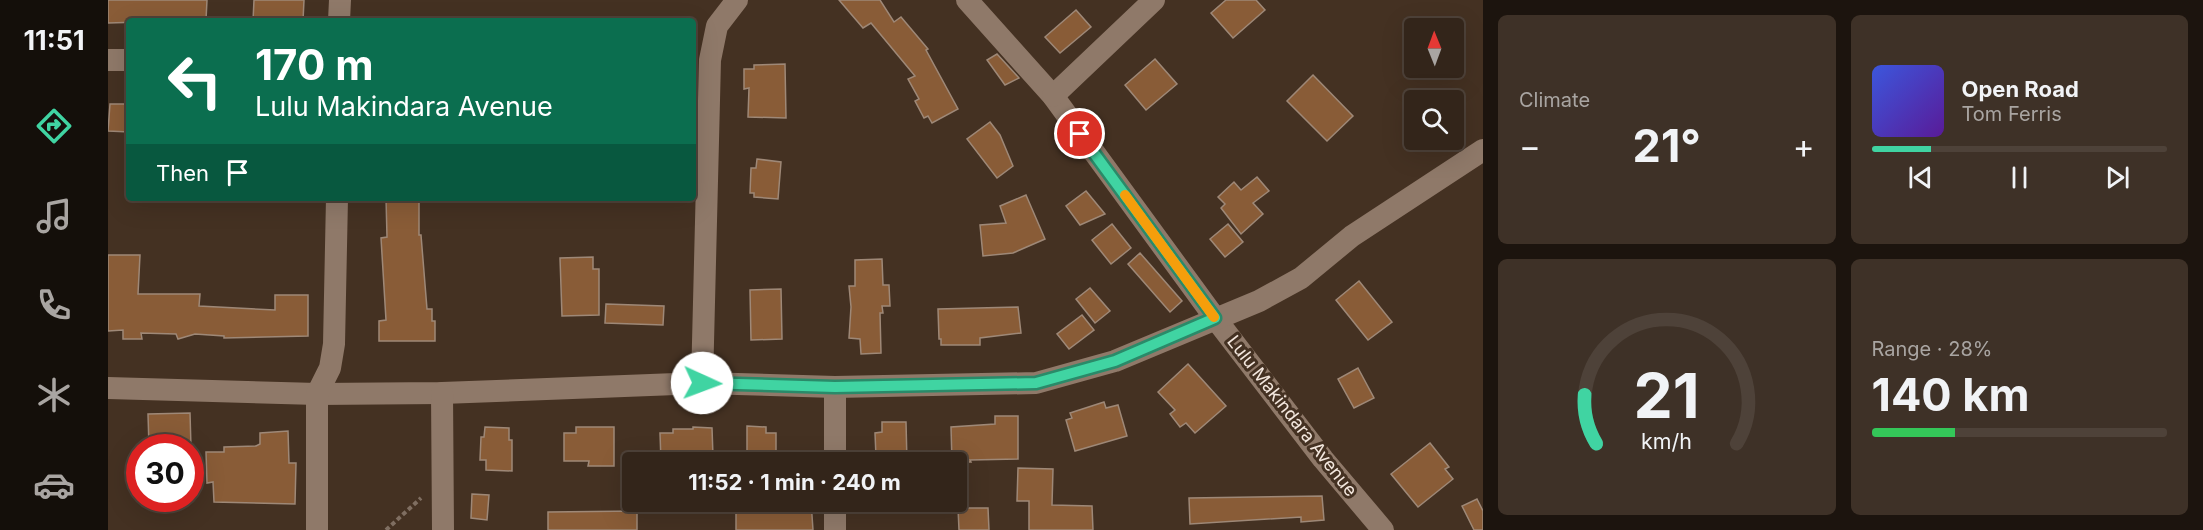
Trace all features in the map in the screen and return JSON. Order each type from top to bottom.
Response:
[{"type":"street","points":[[339,18],[340,0]]},
{"type":"street","points":[[702,383],[710,60],[717,26],[737,0]]},
{"type":"street","name":"Lulu Makindara Avenue","points":[[967,0],[1053,96],[1215,318],[1323,459],[1383,530]]},
{"type":"street","points":[[1053,96],[1154,0]]},
{"type":"street","points":[[108,60],[126,60]]},
{"type":"street","points":[[108,388],[317,394],[442,393],[702,383],[835,387],[1036,383],[1115,361],[1259,301],[1301,278],[1352,236],[1483,150]]},
{"type":"street","points":[[318,530],[317,394],[330,368],[334,344],[338,201]]},
{"type":"street","points":[[835,387],[835,452]]},
{"type":"street","points":[[442,393],[443,530]]},
{"type":"street","points":[[835,512],[835,530]]},
{"type":"path","points":[[386,530],[443,477]]},
{"type":"building","points":[[108,0],[207,0],[206,18],[126,18],[126,22],[108,23]]},
{"type":"building","points":[[254,0],[304,0],[303,18],[253,18]]},
{"type":"building","points":[[839,0],[880,0],[894,22],[901,17],[928,49],[926,50],[958,109],[932,123],[928,116],[924,118],[915,101],[919,99],[908,79],[915,76],[871,23],[863,28]]},
{"type":"building","points":[[1226,0],[1256,0],[1265,10],[1233,38],[1211,13]]},
{"type":"building","points":[[1076,10],[1091,27],[1060,53],[1045,37]]},
{"type":"building","points":[[997,54],[1019,78],[1005,85],[987,60]]},
{"type":"building","points":[[1155,59],[1177,84],[1146,110],[1125,85]]},
{"type":"building","points":[[785,64],[786,118],[748,117],[749,88],[744,89],[744,69],[754,69],[754,65]]},
{"type":"building","points":[[1313,75],[1353,116],[1327,141],[1287,101]]},
{"type":"building","points":[[110,104],[126,104],[126,132],[108,131]]},
{"type":"building","points":[[990,122],[1000,135],[1013,166],[997,178],[967,139]]},
{"type":"building","points":[[757,159],[781,162],[778,199],[754,197],[754,193],[750,193],[751,168],[756,168]]},
{"type":"building","points":[[1257,177],[1269,191],[1253,203],[1263,214],[1241,234],[1221,208],[1225,204],[1218,197],[1234,182],[1241,190]]},
{"type":"building","points":[[1086,191],[1105,214],[1080,225],[1066,206]]},
{"type":"building","points":[[1026,195],[1045,239],[1013,253],[983,256],[980,225],[1006,223],[1000,206]]},
{"type":"building","points":[[386,201],[419,201],[419,235],[421,235],[427,309],[432,309],[432,321],[435,321],[435,341],[379,341],[379,321],[386,320],[381,238],[387,237]]},
{"type":"building","points":[[1112,224],[1131,248],[1111,264],[1092,240]]},
{"type":"building","points":[[1228,224],[1243,242],[1225,257],[1210,239]]},
{"type":"building","points":[[1140,253],[1182,301],[1170,312],[1128,264]]},
{"type":"building","points":[[108,255],[140,255],[138,294],[200,294],[199,306],[275,310],[275,295],[308,295],[308,336],[224,338],[224,336],[195,334],[178,339],[176,334],[141,333],[142,339],[123,339],[123,330],[108,331]]},
{"type":"building","points":[[593,257],[593,269],[599,269],[599,315],[562,316],[560,258]]},
{"type":"building","points":[[882,259],[883,285],[889,285],[890,306],[882,306],[883,313],[880,313],[881,353],[861,354],[860,339],[849,338],[851,307],[849,286],[855,286],[855,260]]},
{"type":"building","points":[[1359,281],[1392,322],[1368,340],[1336,300]]},
{"type":"building","points":[[1090,288],[1110,311],[1095,323],[1076,299]]},
{"type":"building","points":[[781,289],[782,339],[751,340],[750,290]]},
{"type":"building","points":[[606,304],[664,306],[663,325],[605,323]]},
{"type":"building","points":[[1018,307],[1021,333],[980,338],[980,345],[941,345],[938,309]]},
{"type":"building","points":[[1082,315],[1094,330],[1069,349],[1057,334]]},
{"type":"building","points":[[1188,364],[1226,406],[1195,433],[1186,423],[1180,427],[1170,414],[1175,410],[1158,392]]},
{"type":"building","points":[[1358,368],[1374,398],[1354,408],[1338,379]]},
{"type":"building","points":[[1104,402],[1106,408],[1118,405],[1127,436],[1075,451],[1066,420],[1072,418],[1070,413]]},
{"type":"building","points":[[190,413],[191,434],[149,434],[148,414]]},
{"type":"building","points":[[995,416],[1018,416],[1018,459],[970,460],[971,462],[967,462],[967,452],[952,452],[951,427],[995,424]]},
{"type":"building","points":[[882,422],[906,422],[907,452],[876,452],[875,433],[882,432]]},
{"type":"building","points":[[747,426],[766,427],[766,433],[776,433],[776,452],[747,452]]},
{"type":"building","points":[[485,427],[509,428],[509,440],[512,440],[512,471],[486,470],[486,460],[480,460],[481,437],[484,437]]},
{"type":"building","points":[[576,427],[614,427],[614,466],[588,466],[589,461],[564,461],[564,433],[576,433]]},
{"type":"building","points":[[693,427],[712,428],[713,452],[661,452],[660,433],[673,433],[673,429],[693,429]]},
{"type":"building","points":[[288,431],[289,463],[296,463],[295,504],[214,502],[213,482],[207,483],[206,452],[224,452],[224,447],[256,446],[260,444],[260,433]]},
{"type":"building","points":[[1430,443],[1449,467],[1445,469],[1453,479],[1418,507],[1391,474]]},
{"type":"building","points":[[1018,468],[1053,469],[1052,505],[1092,506],[1093,530],[1029,530],[1029,501],[1017,501]]},
{"type":"building","points":[[472,494],[489,495],[487,520],[471,518]]},
{"type":"building","points":[[1322,496],[1324,520],[1301,522],[1301,517],[1190,524],[1189,498]]},
{"type":"building","points":[[1477,499],[1483,511],[1483,530],[1474,530],[1462,506]]},
{"type":"building","points":[[967,508],[988,508],[989,530],[959,530],[958,512],[967,512]]},
{"type":"building","points":[[548,512],[637,512],[637,530],[548,530]]},
{"type":"building","points":[[736,512],[812,512],[813,530],[736,530]]},
{"type":"slow traffic","points":[[1125,195],[1214,317]]},
{"type":"route","points":[[702,383],[835,387],[1036,383],[1115,361],[1215,318],[1080,134]]}]
